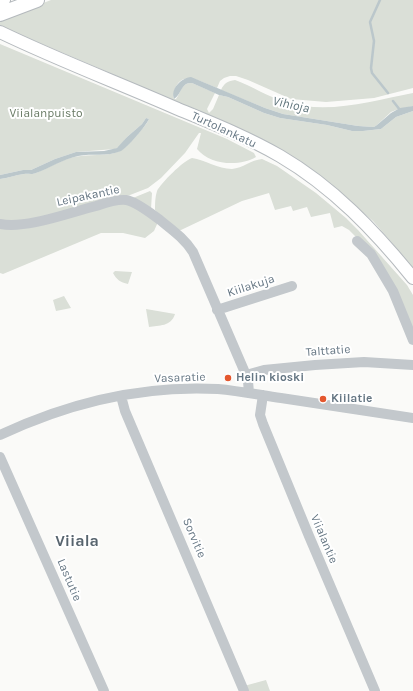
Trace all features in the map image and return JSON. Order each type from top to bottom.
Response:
[{"type":"highway","points":[[0,14],[37,0]]},
{"type":"main road","name":"Turtolankatu","points":[[5,34],[232,132],[280,156],[323,186],[353,211],[381,240],[413,278]]},
{"type":"street","name":"Leipakantie","points":[[0,224],[14,225],[29,223],[108,202],[126,200],[137,205],[176,232],[190,248],[217,310]]},
{"type":"street","points":[[357,242],[371,254],[393,291],[413,340]]},
{"type":"street","name":"Kiilakuja","points":[[217,310],[292,286]]},
{"type":"street","points":[[217,310],[246,375],[249,393]]},
{"type":"street","name":"Talttatie","points":[[246,375],[264,370],[364,362],[413,365]]},
{"type":"street","name":"Vasaratie","points":[[0,435],[59,411],[95,401],[154,391],[185,389],[249,393],[413,418]]},
{"type":"street","name":"Viialantie","points":[[263,395],[260,415],[263,424],[311,542],[375,691]]},
{"type":"street","name":"Sorvitie","points":[[121,396],[125,411],[244,691]]},
{"type":"street","name":"Lastutie","points":[[0,457],[104,691]]},
{"type":"green space","points":[[51,0],[413,0],[413,88],[374,98],[326,102],[291,99],[248,80],[236,76],[230,76],[220,81],[217,88],[190,78],[185,79],[176,87],[173,96],[174,99],[176,99],[186,84],[192,83],[215,93],[207,109],[209,113],[213,109],[219,95],[228,97],[264,113],[280,118],[327,125],[352,131],[381,129],[396,117],[413,111],[413,270],[373,221],[318,175],[222,121],[0,26],[0,20]]},
{"type":"green space","name":"Viialanpuisto","points":[[0,44],[227,139],[254,153],[256,157],[233,163],[225,163],[209,158],[197,149],[201,133],[199,133],[185,153],[161,178],[148,188],[130,195],[28,220],[0,221],[0,179],[34,174],[64,160],[75,157],[118,152],[133,140],[149,119],[146,118],[119,147],[115,149],[76,152],[55,159],[31,170],[23,170],[0,175]]},
{"type":"green space","points":[[235,80],[279,100],[302,106],[333,107],[366,103],[413,93],[413,106],[391,112],[374,127],[358,126],[283,114],[221,90],[226,83]]},
{"type":"green space","points":[[192,158],[227,169],[240,167],[262,159],[277,166],[316,193],[358,230],[407,285],[413,295],[413,333],[360,241],[349,230],[342,226],[334,228],[330,213],[311,217],[307,207],[293,211],[291,206],[275,210],[269,193],[242,201],[181,230],[177,230],[155,210],[157,191],[167,178],[183,163]]},
{"type":"green space","points":[[150,191],[152,193],[151,209],[133,198]]},
{"type":"green space","points":[[127,203],[158,222],[154,231],[145,238],[123,233],[101,233],[3,274],[0,273],[0,226],[103,206]]},
{"type":"green space","points":[[115,271],[132,272],[128,284],[117,279],[113,273]]},
{"type":"green space","points":[[64,296],[71,308],[56,311],[53,300]]},
{"type":"green space","points":[[146,309],[175,314],[168,323],[149,327]]},
{"type":"green space","points":[[266,680],[270,691],[247,691],[244,686]]},
{"type":"shaded area","points":[[191,77],[283,114],[358,126],[374,127],[391,113],[400,108],[413,106],[413,111],[396,117],[381,129],[352,131],[327,125],[280,118],[264,113],[192,83],[186,84],[174,99],[173,95],[177,85],[184,79]]},
{"type":"shaded area","points":[[146,118],[149,119],[144,127],[121,151],[110,154],[78,156],[67,159],[34,174],[25,174],[0,179],[0,175],[23,170],[31,170],[55,159],[76,152],[104,151],[117,148],[142,124]]},
{"type":"waterway","points":[[380,0],[370,22],[374,41],[371,68],[372,73],[388,93]]},
{"type":"waterway","points":[[393,101],[400,110]]},
{"type":"place","name":"Helin kioski","points":[[228,378]]},
{"type":"place","name":"Kiilatie","points":[[323,399]]},
{"type":"district","name":"Viiala","points":[[77,541]]},
{"type":"water label","name":"Vihioja","points":[[291,105]]}]
